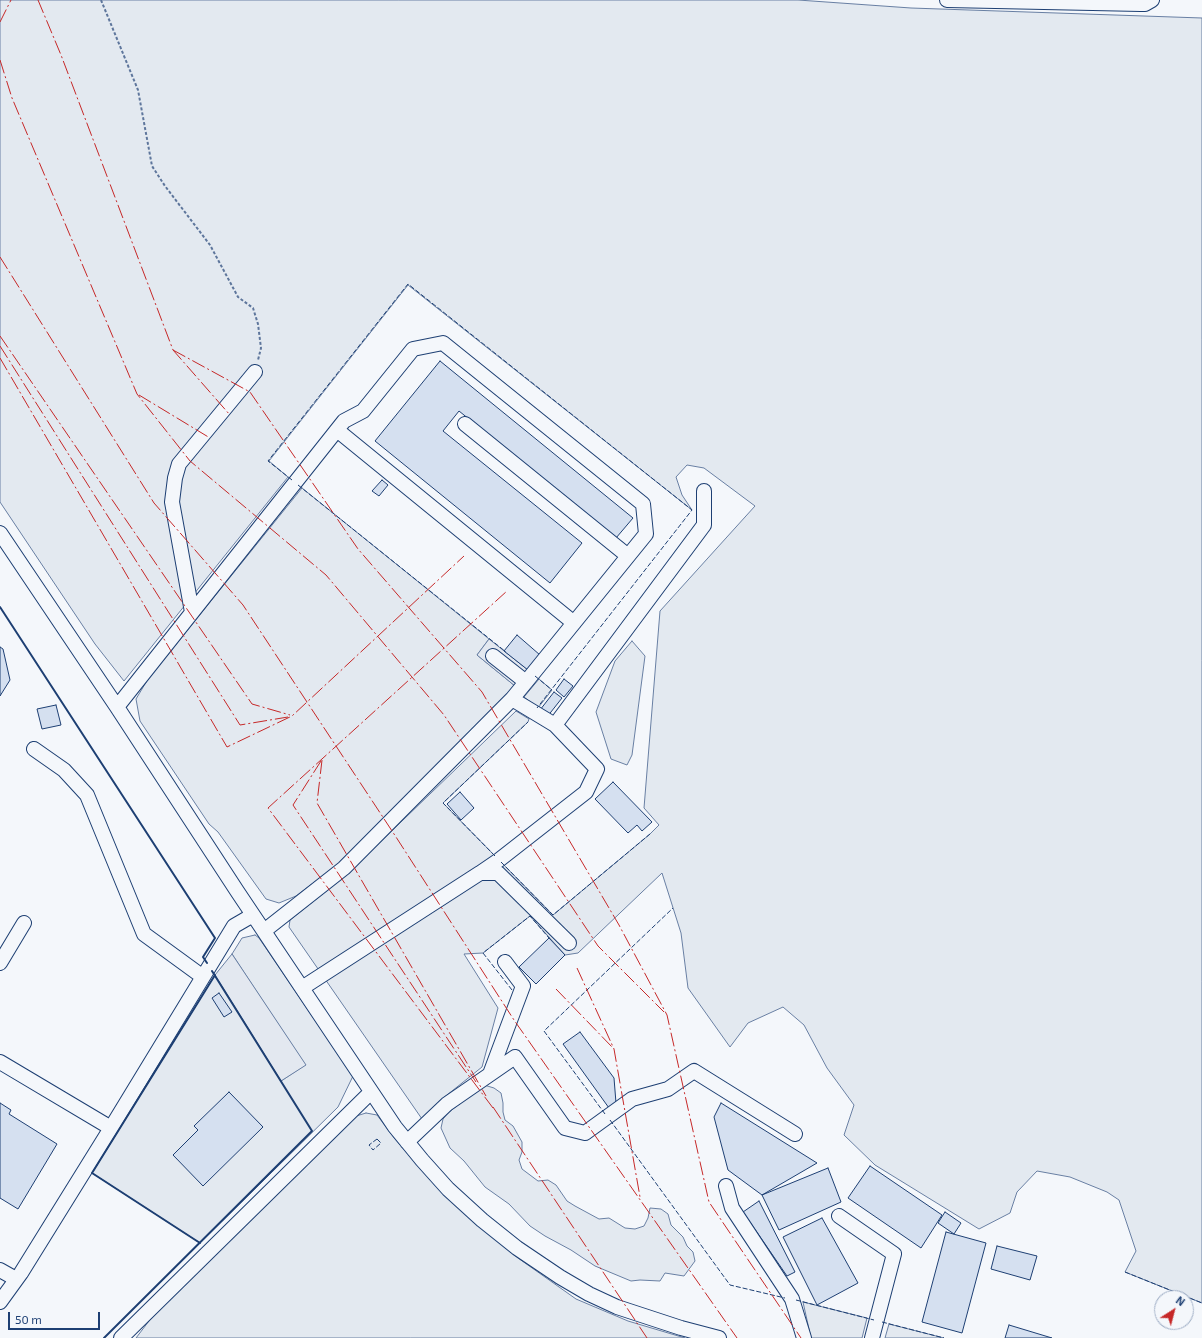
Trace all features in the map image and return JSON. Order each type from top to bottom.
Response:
[{"type":"street","points":[[947,0],[1142,4],[1146,4],[1152,0]]},
{"type":"street","points":[[117,707],[344,421],[363,411],[413,349],[443,343],[643,504],[646,534],[512,699],[344,868],[264,931]]},
{"type":"street","points":[[192,612],[172,502],[175,478],[179,464],[255,372]]},
{"type":"street","points":[[464,424],[628,556]]},
{"type":"street","points":[[337,430],[574,623]]},
{"type":"street","points":[[555,725],[704,525],[704,491]]},
{"type":"street","points":[[0,533],[117,707],[371,1092],[395,1127],[448,1189],[482,1220],[517,1248],[560,1277],[589,1294],[618,1307],[681,1328],[719,1338]]},
{"type":"street","points":[[493,656],[526,682]]},
{"type":"street","points":[[302,988],[499,860],[586,792],[597,769],[555,725],[512,699]]},
{"type":"street","points":[[34,749],[64,770],[87,794],[144,934],[202,978]]},
{"type":"street","points":[[480,873],[498,873],[569,943]]},
{"type":"street","points":[[0,1302],[111,1128],[234,926],[253,915]]},
{"type":"street","points":[[0,963],[24,923]]},
{"type":"street","points":[[490,1074],[524,986],[505,962]]},
{"type":"street","points":[[407,1142],[447,1104],[515,1057],[565,1128],[585,1133],[632,1100],[668,1089],[694,1071],[795,1134]]},
{"type":"street","points":[[0,1062],[111,1128]]},
{"type":"street","points":[[121,1338],[371,1092]]},
{"type":"street","points":[[726,1186],[732,1208],[792,1299],[804,1338]]},
{"type":"street","points":[[839,1216],[894,1254],[872,1338]]},
{"type":"street","points":[[0,1270],[16,1279]]},
{"type":"path","points":[[101,0],[138,90],[152,166],[165,186],[210,245],[238,297],[253,308],[258,324],[261,348],[255,372]]},
{"type":"shaded area","points":[[0,0],[798,0],[911,8],[1202,18],[1202,1303],[1194,1300],[1194,1290],[1170,1290],[1125,1272],[1136,1251],[1119,1200],[1107,1192],[1070,1177],[1037,1171],[1017,1192],[1010,1213],[979,1229],[875,1165],[844,1135],[854,1105],[827,1068],[804,1025],[783,1007],[748,1023],[730,1047],[688,988],[681,933],[662,873],[578,953],[565,955],[530,916],[483,953],[464,954],[498,1008],[482,1067],[442,1099],[422,1119],[289,927],[290,920],[345,876],[516,711],[529,719],[528,722],[443,803],[553,915],[659,825],[644,808],[660,611],[755,506],[704,468],[687,465],[676,477],[682,495],[692,510],[408,285],[269,461],[288,477],[124,681],[95,644],[0,502]]},
{"type":"shaded area","points":[[302,488],[489,639],[477,655],[515,686],[340,863],[296,896],[279,903],[266,899],[218,832],[209,824],[140,721],[136,699],[148,679]]},
{"type":"shaded area","points":[[489,639],[528,670],[515,686],[477,655]]},
{"type":"shaded area","points":[[632,641],[645,656],[632,755],[627,765],[611,759],[596,712],[615,661]]},
{"type":"shaded area","points":[[539,679],[552,690],[538,708],[524,697]]},
{"type":"shaded area","points":[[255,935],[259,938],[353,1076],[338,1107],[200,1243],[92,1173],[215,975],[281,1081],[305,1065],[232,954],[242,938]]},
{"type":"shaded area","points":[[232,954],[306,1065],[281,1081],[215,975]]},
{"type":"shaded area","points":[[484,1085],[494,1088],[501,1093],[505,1120],[513,1126],[522,1142],[522,1152],[519,1160],[522,1169],[538,1181],[548,1180],[556,1185],[567,1201],[575,1206],[599,1219],[609,1218],[625,1228],[635,1229],[644,1226],[648,1218],[650,1208],[661,1209],[668,1214],[671,1225],[683,1237],[687,1246],[693,1252],[695,1261],[684,1276],[665,1273],[660,1281],[631,1281],[595,1266],[530,1226],[509,1204],[485,1187],[464,1161],[450,1148],[441,1128],[443,1119],[449,1112]]},
{"type":"shaded area","points":[[366,1113],[377,1115],[395,1139],[423,1171],[471,1219],[518,1258],[576,1299],[628,1321],[685,1338],[136,1338],[149,1321],[353,1117]]},
{"type":"shaded area","points":[[803,1302],[867,1318],[862,1338],[811,1338]]},
{"type":"shaded area","points":[[889,1324],[944,1338],[885,1338]]},
{"type":"building","points":[[440,361],[633,518],[616,538],[459,411],[443,431],[582,543],[550,583],[375,441]]},
{"type":"building","points":[[382,480],[388,485],[379,496],[372,491]]},
{"type":"building","points":[[517,635],[540,655],[528,670],[504,651]]},
{"type":"building","points":[[0,647],[3,649],[10,680],[0,696]]},
{"type":"building","points":[[564,679],[573,686],[564,697],[556,690]]},
{"type":"building","points":[[554,692],[562,698],[547,717],[540,710]]},
{"type":"building","points":[[56,705],[61,725],[42,729],[37,709]]},
{"type":"building","points":[[613,782],[652,822],[642,831],[637,825],[628,833],[595,799]]},
{"type":"building","points":[[460,792],[474,808],[461,820],[447,804]]},
{"type":"building","points":[[549,938],[565,955],[536,984],[519,967]]},
{"type":"building","points":[[219,993],[232,1012],[224,1017],[212,998]]},
{"type":"building","points":[[580,1032],[614,1078],[616,1103],[609,1108],[563,1044]]},
{"type":"building","points":[[229,1092],[263,1127],[203,1186],[173,1155],[198,1130],[194,1126]]},
{"type":"building","points":[[0,1103],[11,1110],[9,1114],[57,1144],[18,1209],[0,1198]]},
{"type":"building","points":[[721,1103],[817,1163],[762,1195],[728,1170],[714,1117]]},
{"type":"building","points":[[870,1166],[942,1215],[921,1248],[848,1198]]},
{"type":"building","points":[[828,1168],[841,1202],[779,1230],[762,1195]]},
{"type":"building","points":[[759,1201],[795,1272],[787,1276],[743,1212]]},
{"type":"building","points":[[945,1212],[961,1223],[954,1234],[938,1223]]},
{"type":"building","points":[[822,1218],[858,1283],[817,1305],[783,1237]]},
{"type":"building","points":[[946,1232],[986,1243],[962,1333],[922,1322]]},
{"type":"building","points":[[997,1246],[1037,1256],[1030,1280],[991,1269]]},
{"type":"building","points":[[1009,1325],[1052,1338],[1005,1338]]},
{"type":"fence","points":[[292,480],[268,461],[408,284],[692,510],[537,708]]},
{"type":"fence","points":[[298,485],[506,652]]},
{"type":"fence","points":[[535,676],[552,690]]},
{"type":"fence","points":[[495,856],[443,803],[528,722]]},
{"type":"fence","points":[[501,862],[553,915],[650,834]]},
{"type":"fence","points":[[605,1114],[544,1031],[673,908]]},
{"type":"fence","points":[[512,990],[483,953],[530,916],[549,938]]},
{"type":"fence","points":[[610,1120],[730,1285],[785,1298]]},
{"type":"fence","points":[[377,1139],[381,1143],[373,1150],[369,1145],[377,1139]]},
{"type":"fence","points":[[1125,1272],[1202,1303]]},
{"type":"fence","points":[[796,1300],[874,1320]]},
{"type":"fence","points":[[882,1322],[944,1338]]},
{"type":"wall","points":[[0,607],[215,938],[203,957],[207,963]]},
{"type":"wall","points":[[104,1338],[312,1131],[212,971]]},
{"type":"wall","points":[[200,1243],[92,1173],[215,975]]},
{"type":"power","points":[[0,22],[11,0]]},
{"type":"power","points":[[38,0],[61,55],[173,350],[230,415]]},
{"type":"power","points":[[0,60],[12,98],[137,394],[190,461],[326,575],[444,715],[598,946],[664,1012]]},
{"type":"power","points":[[0,257],[154,503],[243,605],[396,837],[514,1020],[737,1338]]},
{"type":"power","points":[[0,336],[252,704],[290,715]]},
{"type":"power","points":[[0,346],[240,725],[288,717]]},
{"type":"power","points":[[173,350],[250,392],[358,549],[482,692],[619,925],[667,1015],[709,1202],[801,1338]]},
{"type":"power","points":[[0,358],[227,747],[292,716],[464,556]]},
{"type":"power","points":[[139,395],[210,438]]},
{"type":"power","points":[[493,1108],[268,808],[507,591]]},
{"type":"power","points":[[322,760],[317,803],[486,1096]]},
{"type":"power","points":[[321,761],[293,805],[476,1082]]},
{"type":"power","points":[[577,968],[614,1049],[640,1197]]},
{"type":"power","points":[[556,989],[613,1048]]},
{"type":"power","points":[[493,1107],[647,1338]]}]
